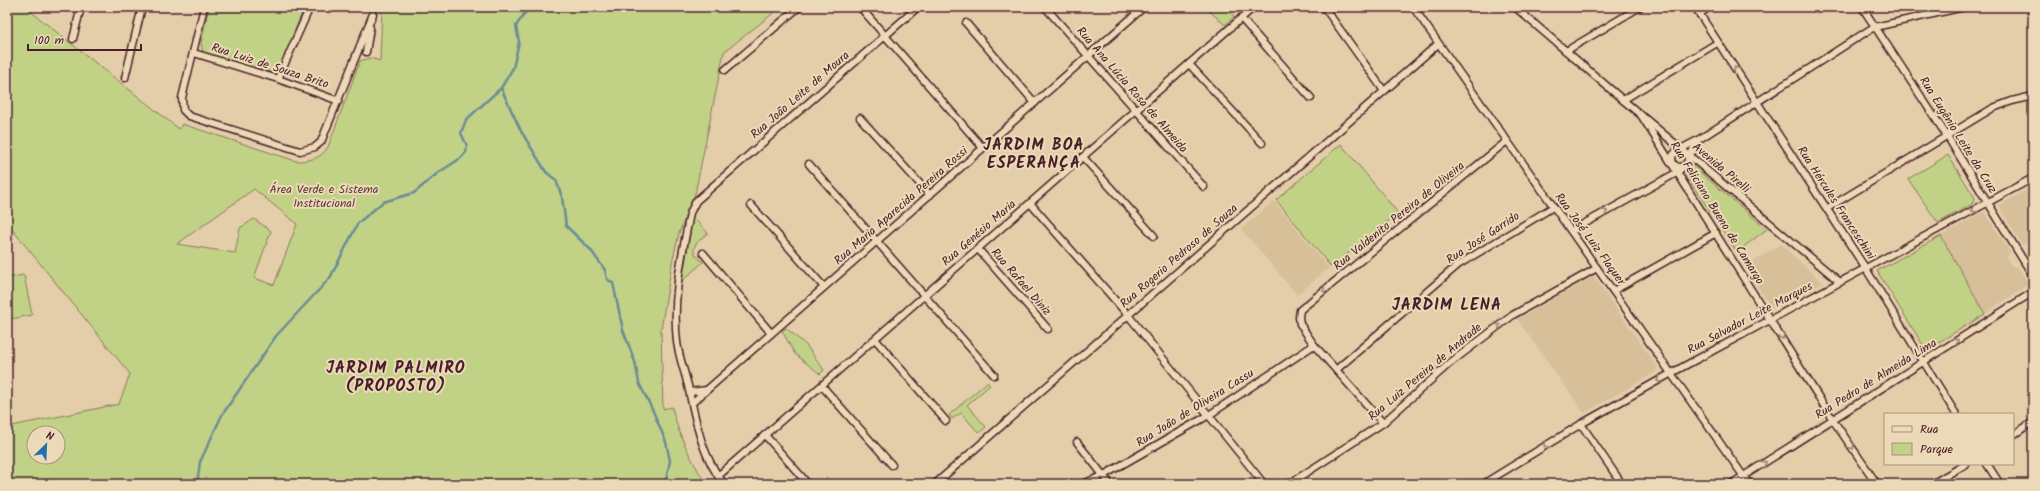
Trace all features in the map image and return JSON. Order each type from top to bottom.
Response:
[{"type":"street","points":[[73,39],[81,7]]},
{"type":"street","points":[[125,78],[142,7]]},
{"type":"street","points":[[204,7],[182,98],[183,110],[189,116],[300,150],[315,148],[321,142],[373,14]]},
{"type":"street","points":[[278,79],[310,7]]},
{"type":"street","points":[[366,52],[374,7]]},
{"type":"street","points":[[725,70],[799,7]]},
{"type":"street","points":[[860,7],[984,148]]},
{"type":"street","name":"Rua João Leite de Moura","points":[[690,392],[677,343],[675,296],[690,213],[696,201],[918,7]]},
{"type":"street","name":"Rua Ana Lúcia Rosa de Almeida","points":[[1044,7],[1204,187]]},
{"type":"street","name":"Rua Genésio Maria","points":[[718,476],[1254,7]]},
{"type":"street","points":[[1324,7],[1384,91]]},
{"type":"street","name":"Rua José Luiz Flaquer","points":[[1413,7],[1552,207],[1571,231],[1749,484]]},
{"type":"street","name":"Avenida Pirelli","points":[[1515,7],[1641,115],[1684,156],[1840,282]]},
{"type":"street","points":[[1566,51],[1640,7]]},
{"type":"street","name":"Rua Hércules Franceschini","points":[[1695,7],[1866,269],[1955,413]]},
{"type":"street","points":[[1699,14],[1710,7]]},
{"type":"street","name":"Rua Eugênio Leite da Cruz","points":[[1862,7],[1947,136],[2033,276]]},
{"type":"street","points":[[1571,231],[1678,172],[1684,156],[1698,140],[1875,27],[1964,7]]},
{"type":"street","name":"Rua Maria Aparecida Pereira Rossi","points":[[692,403],[1089,56],[1141,8]]},
{"type":"street","points":[[1241,18],[1311,98]]},
{"type":"street","points":[[966,23],[1035,103]]},
{"type":"street","points":[[1623,100],[1717,42]]},
{"type":"street","name":"Rua Rogerio Pedroso de Souza","points":[[935,484],[1438,44]]},
{"type":"street","name":"Rua Luiz de Souza Brito","points":[[194,53],[339,100]]},
{"type":"street","points":[[1189,64],[1262,143]]},
{"type":"street","points":[[1826,208],[1993,108],[2012,101],[2033,96]]},
{"type":"street","name":"Rua Feliciano Bueno de Camargo","points":[[1641,115],[1673,163],[1833,420],[1877,484]]},
{"type":"street","points":[[860,118],[930,195]]},
{"type":"street","points":[[1684,156],[1673,155],[1673,163],[1681,167],[1684,156],[1698,140]]},
{"type":"street","name":"Rua Valdenito Pereira de Oliveira","points":[[1314,345],[1300,324],[1300,310],[1507,141]]},
{"type":"street","points":[[1083,157],[1154,236]]},
{"type":"street","points":[[809,164],[994,375]]},
{"type":"street","name":"Rua Salvador Leite Marques","points":[[1483,484],[1581,424],[1770,318],[1866,269],[2033,178]]},
{"type":"street","points":[[1030,203],[1128,315],[1264,484]]},
{"type":"street","points":[[751,204],[824,287]]},
{"type":"street","name":"Rua José Garrido","points":[[1337,369],[1458,265],[1552,207]]},
{"type":"street","points":[[1613,291],[1716,233]]},
{"type":"street","name":"Rua Rafael Diniz","points":[[978,249],[1048,329]]},
{"type":"street","points":[[703,253],[771,333]]},
{"type":"street","name":"Rua Luiz Pereira de Andrade","points":[[1289,484],[1383,423],[1450,363],[1513,314],[1597,268]]},
{"type":"street","name":"Rua Pedro de Almeida Lima","points":[[1731,484],[2033,292]]},
{"type":"street","points":[[875,339],[946,421]]},
{"type":"street","points":[[1314,345],[1337,369],[1383,423]]},
{"type":"street","name":"Rua João de Oliveira Cassu","points":[[1083,484],[1104,475],[1209,415],[1314,345]]},
{"type":"street","points":[[822,386],[892,465]]},
{"type":"street","points":[[708,389],[690,392],[701,444],[718,476],[724,484]]},
{"type":"street","points":[[2014,434],[2033,422]]},
{"type":"street","points":[[1581,424],[1622,484]]},
{"type":"street","points":[[765,435],[808,484]]},
{"type":"street","points":[[1078,442],[1110,484]]},
{"type":"street","points":[[1932,484],[1964,465]]},
{"type":"street","points":[[1988,465],[2000,484]]},
{"type":"shaded area","points":[[2033,187],[2033,240],[2022,245],[1999,205]]},
{"type":"shaded area","points":[[1274,201],[1329,268],[1297,295],[1241,229]]},
{"type":"shaded area","points":[[1981,213],[1985,213],[2010,252],[2007,258],[2012,266],[2018,267],[2029,284],[1985,314],[1941,236]]},
{"type":"shaded area","points":[[1781,244],[1823,283],[1772,308],[1744,267]]},
{"type":"shaded area","points":[[1593,276],[1658,368],[1656,372],[1584,413],[1517,319]]},
{"type":"green space","name":"Área Verde e Sistema Institucional","points":[[7,7],[25,7],[179,129],[182,124],[296,161],[318,157],[325,151],[328,147],[360,61],[370,58],[380,61],[382,7],[781,7],[724,52],[695,194],[679,233],[672,263],[661,329],[663,409],[672,407],[686,447],[706,484],[7,484],[7,427],[119,404],[130,374],[7,223]],"holes":[[[254,189],[297,224],[274,285],[254,278],[271,231],[254,219],[240,228],[235,253],[177,244]]]},
{"type":"green space","points":[[209,7],[304,7],[280,70],[272,75],[203,52],[201,43]]},
{"type":"green space","points":[[1205,7],[1227,7],[1234,17],[1225,25]]},
{"type":"green space","points":[[1341,144],[1398,213],[1331,267],[1276,200]]},
{"type":"green space","points":[[1680,152],[1684,154],[1686,158],[1684,162],[1680,164],[1676,162],[1674,158],[1676,154]]},
{"type":"green space","points":[[1948,155],[1975,198],[1972,204],[1938,223],[1908,179]]},
{"type":"green space","points":[[1693,166],[1767,229],[1737,252],[1685,174]]},
{"type":"green space","points":[[693,217],[708,233],[697,243],[694,250],[703,262],[682,281]]},
{"type":"green space","points":[[1941,236],[1985,314],[1926,350],[1877,271]]},
{"type":"green space","points":[[24,275],[32,315],[11,319],[7,299],[7,278]]},
{"type":"green space","points":[[786,328],[806,345],[824,370],[820,374],[795,354],[782,331]]},
{"type":"green space","points":[[987,382],[990,385],[967,405],[986,427],[979,433],[961,413],[952,419],[949,415]]},
{"type":"waterway","points":[[197,484],[200,462],[222,415],[276,336],[330,278],[358,223],[383,202],[414,193],[438,173],[461,158],[466,152],[467,146],[461,133],[466,120],[501,88],[513,68],[519,42],[516,26],[529,7]]},
{"type":"waterway","points":[[501,88],[521,131],[546,172],[556,180],[562,197],[566,226],[590,249],[605,270],[607,279],[613,283],[623,330],[635,362],[639,383],[666,442],[670,461],[665,484]]},
{"type":"district","name":"JARDIM BOA ESPERANÇA","points":[[1034,154]]},
{"type":"district","name":"JARDIM LENA","points":[[1447,305]]},
{"type":"district","name":"JARDIM PALMIRO (PROPOSTO)","points":[[396,377]]}]
